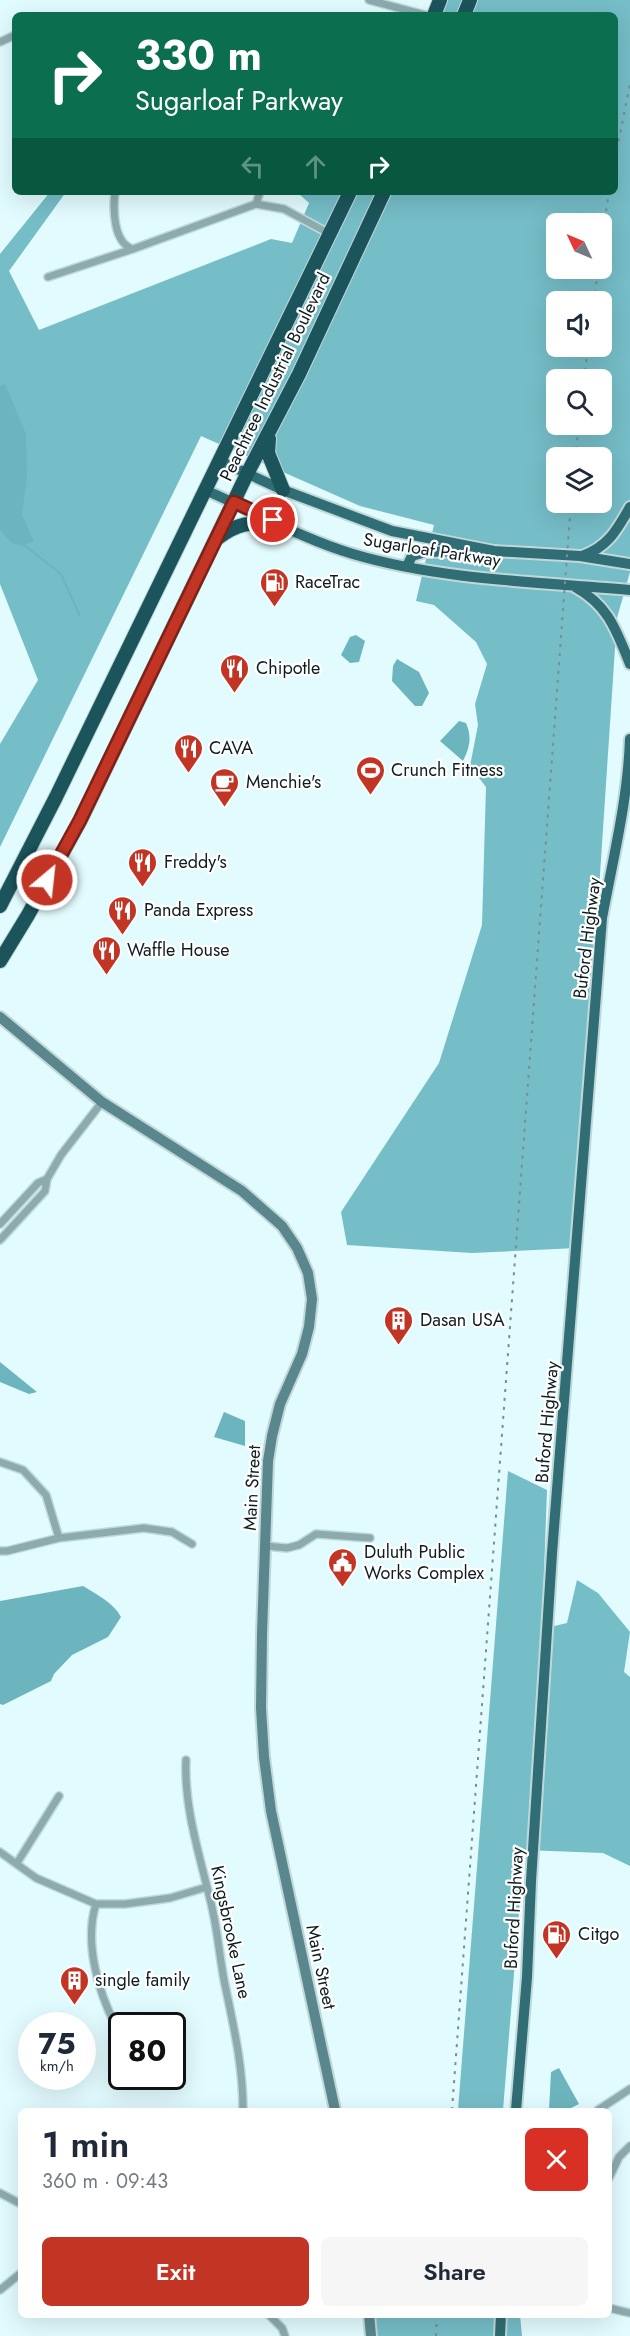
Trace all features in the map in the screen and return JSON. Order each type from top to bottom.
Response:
[{"type":"highway","name":"Peachtree Industrial Boulevard","points":[[0,906],[62,786],[349,195]]},
{"type":"highway","name":"Peachtree Industrial Boulevard","points":[[0,961],[37,901],[80,820],[247,474],[299,374],[383,195]]},
{"type":"highway","points":[[269,433],[268,453],[283,490]]},
{"type":"highway","points":[[217,539],[232,527],[246,523],[279,523]]},
{"type":"main road","name":"Sugarloaf Parkway","points":[[220,461],[283,490],[392,531],[494,551],[580,556],[630,564]]},
{"type":"main road","name":"Sugarloaf Parkway","points":[[205,490],[352,554],[456,574],[630,590]]},
{"type":"main road","points":[[580,556],[595,551],[607,543],[630,507]]},
{"type":"main road","points":[[407,566],[412,556],[424,552],[494,551]]},
{"type":"main road","points":[[569,584],[601,605],[612,621],[630,664]]},
{"type":"main road","name":"Buford Highway","points":[[516,2108],[552,1553],[602,918],[618,831],[630,739]]},
{"type":"main road","points":[[500,2336],[501,2318]]},
{"type":"street","points":[[369,0],[414,12]]},
{"type":"street","points":[[115,195],[117,233],[122,243],[133,249]]},
{"type":"street","points":[[256,204],[259,195]]},
{"type":"street","points":[[48,277],[256,204],[284,210],[330,234]]},
{"type":"street","name":"Main Street","points":[[0,1017],[102,1102],[242,1191],[282,1226],[297,1248],[308,1273],[312,1299],[309,1328],[302,1354],[280,1404],[268,1461],[262,1643],[264,1757],[272,1815],[335,2108]]},
{"type":"street","points":[[0,1240],[45,1191],[47,1179],[61,1155],[102,1102]]},
{"type":"street","points":[[0,1224],[38,1183],[47,1179]]},
{"type":"street","points":[[0,1462],[23,1470],[46,1495],[59,1538]]},
{"type":"street","points":[[0,1551],[59,1538],[144,1528],[172,1532],[192,1544]]},
{"type":"street","points":[[266,1546],[287,1548],[299,1545],[316,1534],[370,1538]]},
{"type":"street","name":"Kingsbrooke Lane","points":[[186,1760],[185,1787],[236,2032],[242,2075],[243,2108]]},
{"type":"street","points":[[17,1863],[59,1796]]},
{"type":"street","points":[[0,1852],[36,1878],[96,1904],[125,1904],[170,1898],[207,1887]]},
{"type":"street","points":[[96,1904],[92,1915],[94,1963],[109,2012]]},
{"type":"street","points":[[601,2108],[630,2089]]},
{"type":"street","points":[[612,2172],[619,2157],[630,2146]]},
{"type":"street","points":[[0,2193],[18,2202]]},
{"type":"street","points":[[0,2290],[18,2276]]},
{"type":"street","points":[[612,2309],[630,2313]]},
{"type":"street","points":[[272,2318],[282,2328],[285,2336]]},
{"type":"street","points":[[369,2318],[371,2336]]},
{"type":"shaded area","points":[[439,0],[630,0],[630,572],[617,618],[577,1248],[472,1253],[347,1245],[341,1212],[439,1063],[482,925],[486,787],[470,766],[478,725],[475,704],[487,664],[476,642],[434,605],[416,601],[434,525],[360,506],[201,436],[0,847],[0,744],[38,680],[0,584],[0,254],[48,195],[64,195],[9,271],[39,330],[271,239],[292,243],[309,203],[300,195],[618,195],[618,12],[433,12]]},
{"type":"shaded area","points":[[5,384],[26,434],[27,476],[22,515],[34,541],[22,546],[12,543],[0,530],[0,386]]},
{"type":"shaded area","points":[[356,635],[365,641],[359,662],[350,663],[341,655],[350,637]]},
{"type":"shaded area","points":[[397,659],[419,672],[429,693],[422,706],[415,706],[392,681],[393,666]]},
{"type":"shaded area","points":[[459,721],[466,723],[470,737],[469,747],[463,761],[440,741]]},
{"type":"shaded area","points":[[0,1362],[37,1392],[29,1394],[0,1382]]},
{"type":"shaded area","points":[[224,1412],[245,1421],[245,1446],[214,1437]]},
{"type":"shaded area","points":[[508,1471],[547,1490],[542,1629],[567,1623],[577,1580],[598,1593],[630,1632],[624,1672],[630,1677],[630,1866],[603,1853],[524,1850],[503,2108],[458,2108]]},
{"type":"shaded area","points":[[83,1586],[109,1603],[121,1617],[108,1637],[72,1655],[54,1674],[51,1681],[3,1705],[0,1704],[0,1601]]},
{"type":"shaded area","points":[[559,2068],[579,2104],[571,2108],[549,2108],[551,2072]]},
{"type":"shaded area","points":[[369,2318],[520,2318],[522,2336],[370,2336]]},
{"type":"waterway","points":[[24,545],[61,574],[80,616]]},
{"type":"railway","points":[[618,144],[630,84]]},
{"type":"railway","points":[[606,213],[609,195]]},
{"type":"railway","points":[[595,291],[597,279]]},
{"type":"railway","points":[[585,369],[587,357]]},
{"type":"railway","points":[[576,447],[578,435]]},
{"type":"railway","points":[[452,2108],[570,513]]},
{"type":"railway","points":[[436,2336],[437,2318]]},
{"type":"place","name":"RaceTrac","points":[[274,608]]},
{"type":"place","name":"Chipotle","points":[[235,694]]},
{"type":"place","name":"CAVA","points":[[188,774]]},
{"type":"place","name":"Crunch Fitness","points":[[370,796]]},
{"type":"place","name":"Menchie's","points":[[225,808]]},
{"type":"place","name":"Freddy's","points":[[143,888]]},
{"type":"place","name":"Panda Express","points":[[123,936]]},
{"type":"place","name":"Waffle House","points":[[106,976]]},
{"type":"place","name":"Dasan USA","points":[[399,1346]]},
{"type":"place","name":"Duluth Public Works Complex","points":[[343,1588]]},
{"type":"place","name":"Citgo","points":[[557,1960]]},
{"type":"place","name":"single family","points":[[74,2006]]},
{"type":"route","points":[[47,880],[80,820],[234,502],[273,520]]}]
